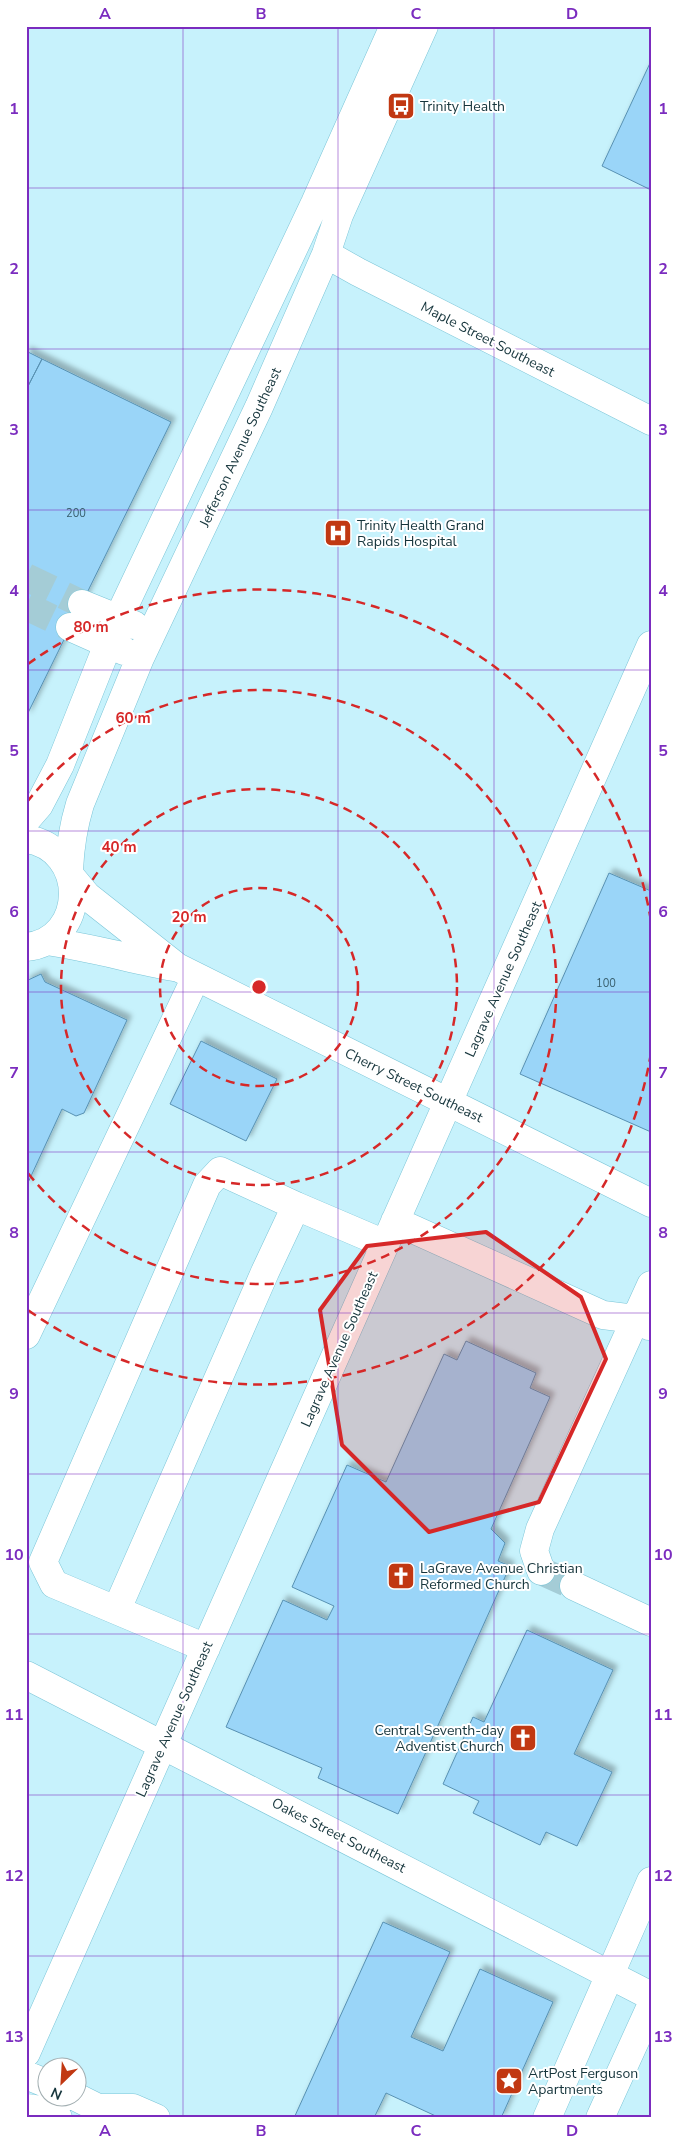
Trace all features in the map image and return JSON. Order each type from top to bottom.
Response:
[{"type":"street","points":[[26,820],[39,804],[60,765],[118,619],[315,203],[394,26]]},
{"type":"street","name":"Jefferson Avenue Southeast","points":[[34,947],[60,929],[68,918],[73,904],[74,892],[70,846],[80,804],[140,658],[260,407],[326,254],[339,215],[424,26]]},
{"type":"street","name":"Maple Street Southeast","points":[[326,254],[651,421]]},
{"type":"street","points":[[140,658],[107,644],[76,616],[118,619],[152,632]]},
{"type":"street","name":"Lagrave Avenue Southeast","points":[[26,2053],[651,645]]},
{"type":"street","name":"Cherry Street Southeast","points":[[26,839],[36,840],[47,845],[57,853],[87,896],[186,972],[449,1101],[651,1204]]},
{"type":"street","name":"Cherry Street Southeast","points":[[34,947],[71,945],[186,972]]},
{"type":"street","points":[[26,1335],[186,972]]},
{"type":"street","points":[[206,1648],[54,1584],[42,1562],[207,1185],[220,1171],[296,1206],[390,1233],[603,1315],[643,1323]]},
{"type":"street","points":[[117,1609],[265,1272],[296,1206]]},
{"type":"street","points":[[541,1571],[534,1551],[540,1529],[643,1323],[651,1285]]},
{"type":"street","points":[[574,1586],[651,1622]]},
{"type":"street","name":"Oakes Street Southeast","points":[[26,1676],[163,1744],[651,1996]]},
{"type":"street","points":[[547,2118],[651,1881]]},
{"type":"street","points":[[600,2118],[651,2006]]},
{"type":"street","points":[[26,2075],[38,2080]]},
{"type":"street","points":[[88,2103],[98,2108],[133,2108],[156,2118]]},
{"type":"street","points":[[26,2108],[41,2110],[58,2118]]},
{"type":"highlighted area","points":[[486,1232],[581,1297],[606,1359],[539,1502],[429,1532],[342,1445],[320,1310],[367,1246]]},
{"type":"building","points":[[651,61],[651,190],[602,166]]},
{"type":"building","points":[[26,351],[42,359],[26,390]]},
{"type":"building","points":[[42,359],[171,422],[26,717],[26,390]]},
{"type":"building","points":[[609,873],[651,891],[651,1132],[520,1074]]},
{"type":"building","points":[[41,974],[45,982],[127,1020],[84,1113],[76,1116],[62,1109],[26,1187],[26,981]]},
{"type":"building","points":[[201,1041],[277,1079],[246,1141],[170,1104]]},
{"type":"building","name":"LaGrave Avenue Christian Reformed Church","points":[[466,1341],[536,1373],[530,1388],[550,1397],[491,1529],[505,1543],[498,1561],[510,1566],[398,1814],[318,1778],[322,1768],[226,1727],[283,1600],[327,1620],[334,1606],[292,1587],[347,1465],[386,1482],[444,1354],[457,1360]]},
{"type":"building","name":"Central Seventh-day Adventist Church","points":[[527,1630],[613,1670],[574,1754],[612,1772],[577,1846],[546,1832],[540,1845],[473,1813],[479,1801],[443,1784],[473,1717],[484,1722]]},
{"type":"building","points":[[383,1922],[450,1952],[411,2037],[443,2051],[480,1969],[553,2002],[501,2118],[440,2118],[386,2093],[374,2118],[294,2118]]},
{"type":"tunnel","points":[[26,577],[82,604]]},
{"type":"tunnel","points":[[26,606],[70,627]]},
{"type":"tunnel","points":[[541,1571],[574,1586]]},
{"type":"place","name":"Trinity Health","points":[[401,106]]},
{"type":"place","name":"Trinity Health Grand Rapids Hospital","points":[[338,533]]},
{"type":"place","name":"LaGrave Avenue Christian Reformed Church","points":[[401,1576]]},
{"type":"place","name":"Central Seventh-day Adventist Church","points":[[523,1738]]},
{"type":"place","name":"ArtPost Ferguson Apartments","points":[[509,2081]]}]
